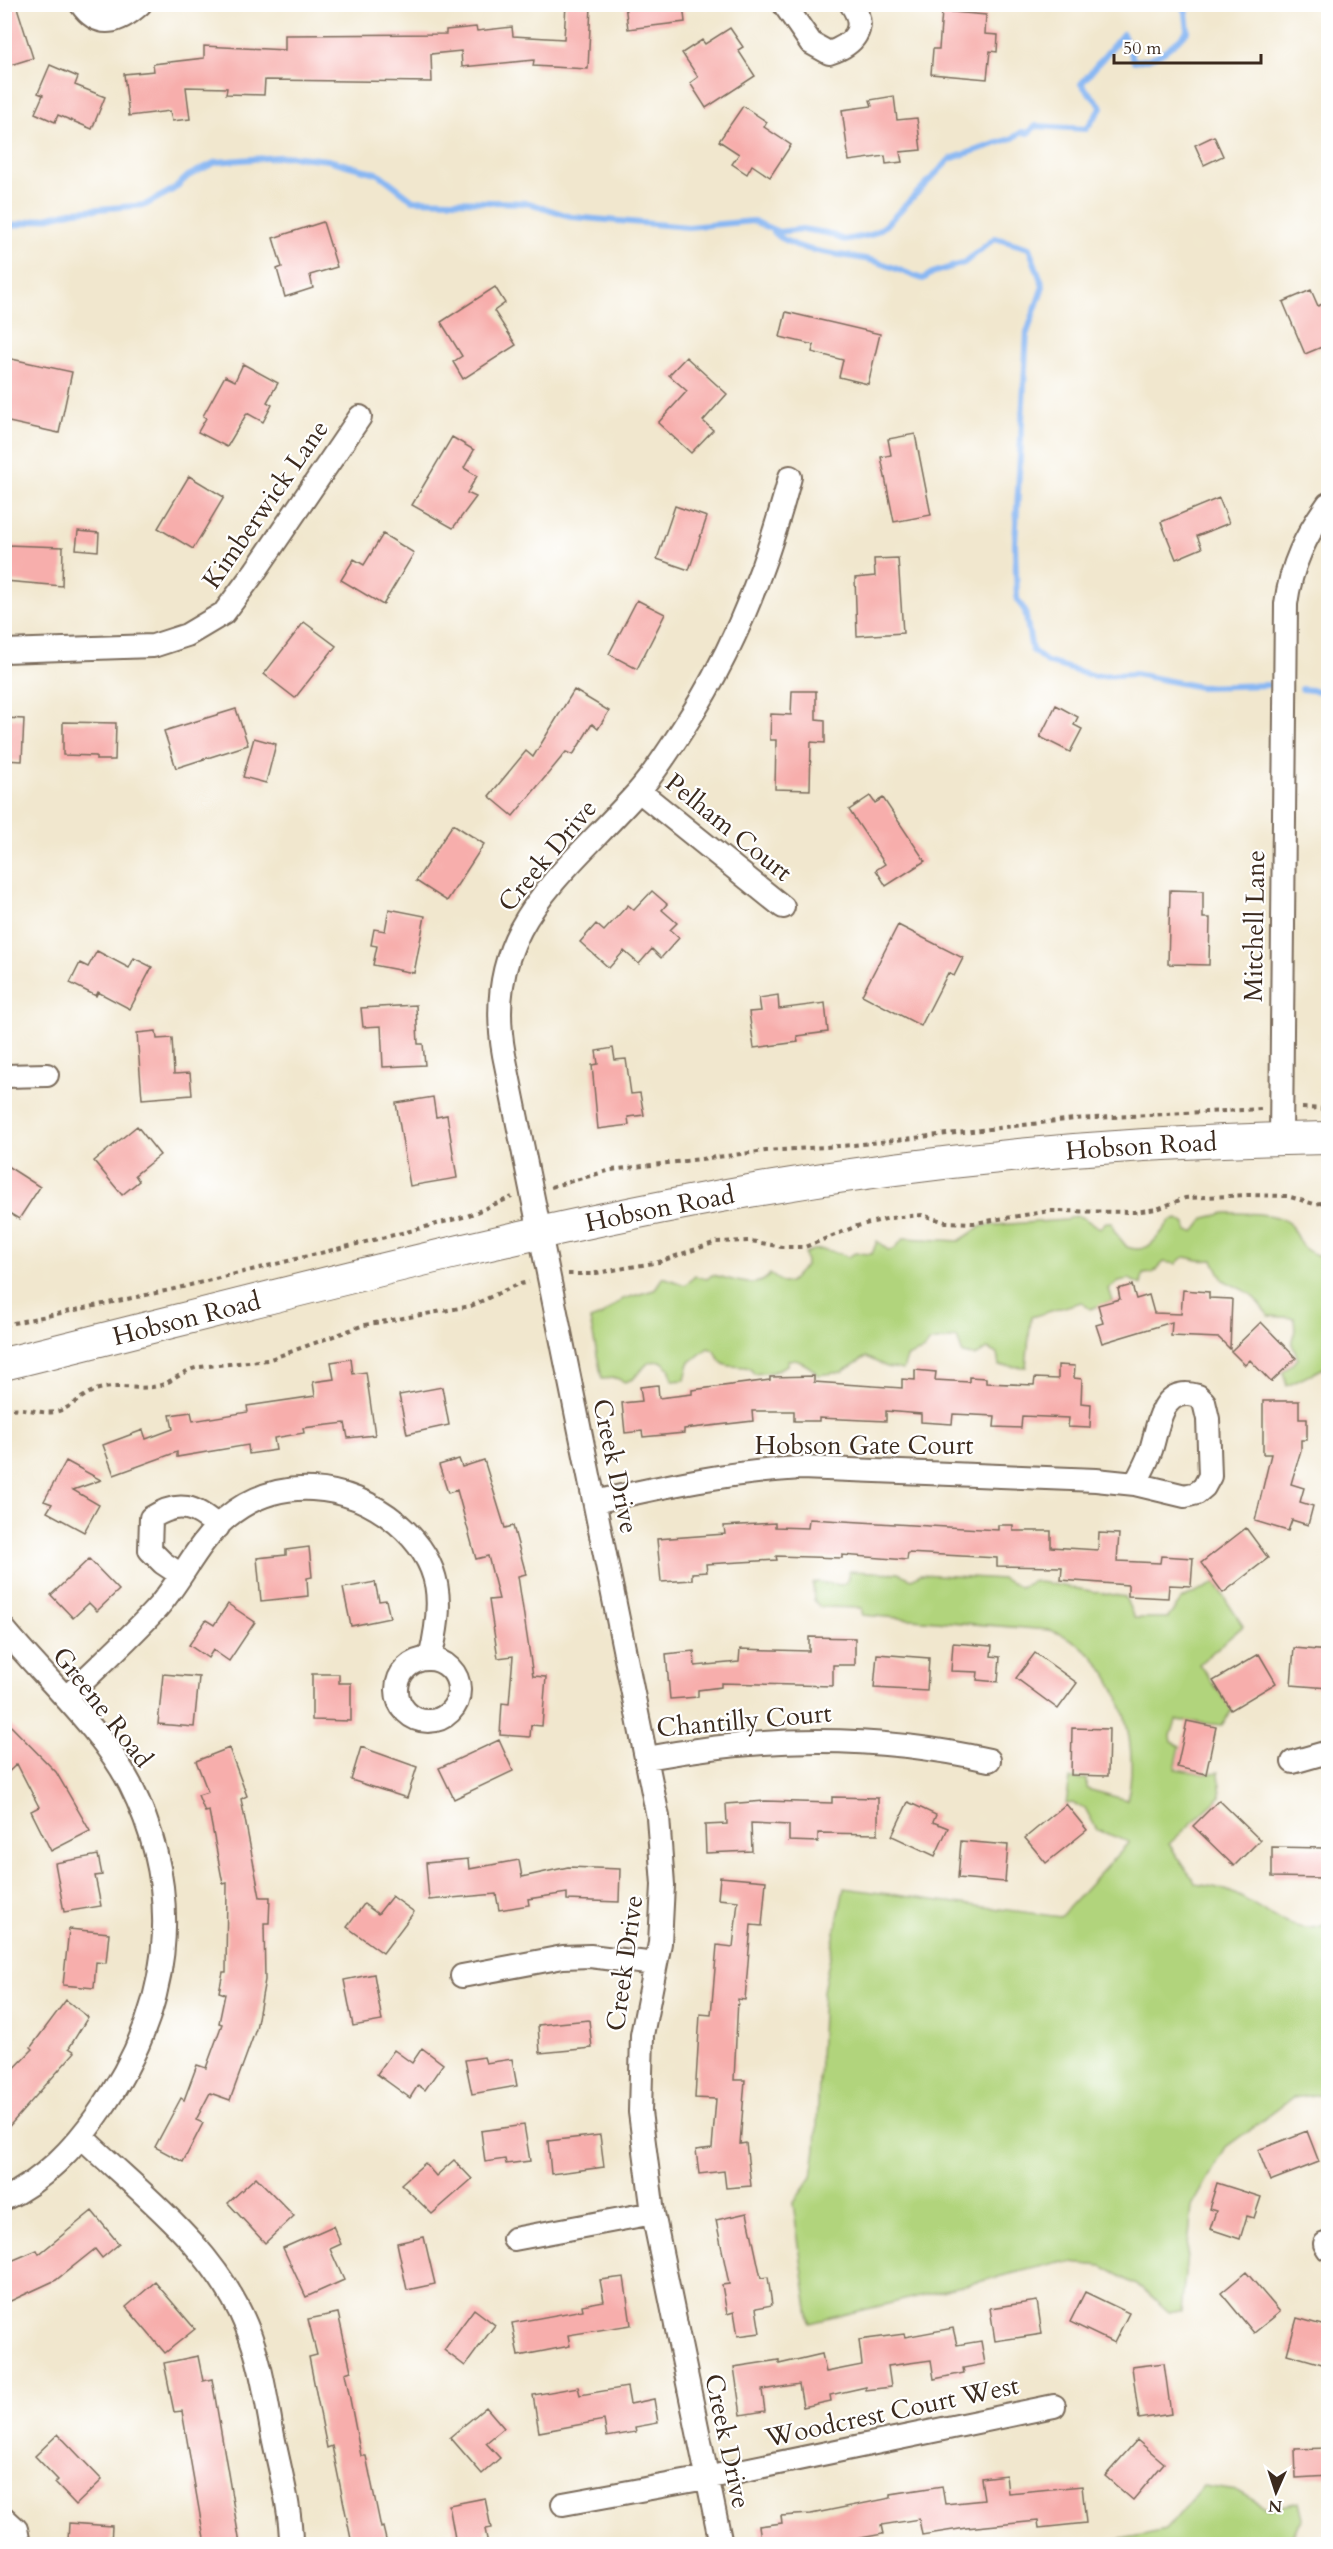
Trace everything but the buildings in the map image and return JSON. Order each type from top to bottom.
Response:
[{"type":"main road","name":"Hobson Road","points":[[4,1365],[539,1233],[753,1191],[902,1170],[1149,1146],[1329,1138]]},
{"type":"street","points":[[81,4],[89,16],[104,22],[126,17],[140,4]]},
{"type":"street","points":[[784,4],[811,43],[829,53],[846,47],[857,34],[858,14],[851,4]]},
{"type":"street","name":"Kimberwick Lane","points":[[4,651],[153,646],[187,635],[224,613],[360,417]]},
{"type":"street","name":"Creek Drive","points":[[721,2544],[653,2213],[640,2112],[642,2036],[660,1943],[663,1864],[658,1817],[499,1031],[498,1003],[501,977],[512,944],[526,918],[553,884],[639,791],[700,701],[740,625],[767,561],[790,477]]},
{"type":"street","name":"Mitchell Lane","points":[[1281,1139],[1288,589],[1300,548],[1329,504]]},
{"type":"street","name":"Pelham Court","points":[[639,791],[783,908]]},
{"type":"street","points":[[4,1076],[47,1075]]},
{"type":"street","name":"Hobson Gate Court","points":[[595,1502],[690,1480],[754,1471],[801,1468],[1020,1475],[1135,1484],[1185,1496],[1197,1493],[1204,1487],[1210,1476],[1208,1419],[1204,1402],[1198,1396],[1180,1395],[1169,1400],[1162,1409],[1148,1457],[1135,1484]]},
{"type":"street","points":[[66,1698],[158,1607],[218,1527],[249,1503],[292,1489],[334,1491],[374,1506],[411,1535],[433,1574],[440,1609],[430,1659]]},
{"type":"street","points":[[181,1575],[163,1563],[150,1550],[151,1518],[166,1508],[186,1507],[205,1515],[218,1527]]},
{"type":"street","name":"Greene Road","points":[[4,1629],[66,1698],[130,1784],[156,1851],[164,1911],[160,1977],[149,2021],[126,2073],[82,2137],[47,2170],[17,2193],[4,2199]]},
{"type":"street","name":"Chantilly Court","points":[[647,1758],[753,1743],[851,1740],[951,1752],[989,1760]]},
{"type":"street","points":[[1293,1762],[1329,1752]]},
{"type":"street","points":[[462,1976],[563,1957],[590,1956],[655,1964]]},
{"type":"street","points":[[82,2137],[203,2252],[238,2307],[254,2347],[261,2374],[288,2508],[291,2544]]},
{"type":"street","points":[[514,2239],[653,2213]]},
{"type":"street","name":"Woodcrest Court West","points":[[563,2504],[706,2478],[1054,2406]]},
{"type":"street","points":[[4,2518],[16,2529],[20,2544]]},
{"type":"path","points":[[566,1275],[591,1274],[659,1262],[716,1242],[751,1241],[782,1247],[805,1246],[857,1226],[890,1218],[922,1215],[946,1222],[974,1223],[1050,1211],[1134,1212],[1157,1209],[1185,1198],[1249,1195],[1287,1196],[1314,1204],[1329,1202]]},
{"type":"path","points":[[4,1410],[23,1407],[56,1412],[97,1390],[121,1385],[158,1386],[188,1369],[268,1360],[364,1325],[471,1306],[516,1285],[531,1282]]},
{"type":"green space","points":[[1226,1213],[1261,1214],[1279,1218],[1291,1226],[1307,1250],[1319,1256],[1328,1253],[1326,1367],[1287,1386],[1283,1372],[1298,1359],[1292,1344],[1295,1333],[1294,1318],[1269,1316],[1251,1294],[1223,1280],[1213,1260],[1186,1257],[1176,1264],[1164,1262],[1153,1273],[1143,1274],[1141,1285],[1129,1279],[1119,1281],[1109,1289],[1113,1301],[1090,1309],[1081,1302],[1031,1317],[1026,1367],[999,1366],[997,1354],[988,1349],[975,1356],[963,1354],[957,1338],[930,1342],[924,1350],[907,1357],[903,1370],[887,1367],[866,1357],[842,1372],[818,1375],[796,1360],[788,1360],[787,1365],[773,1372],[754,1374],[750,1368],[725,1365],[715,1351],[708,1348],[689,1363],[685,1380],[673,1381],[669,1368],[661,1361],[649,1362],[633,1379],[625,1382],[616,1378],[602,1379],[590,1320],[601,1316],[623,1299],[654,1290],[663,1277],[685,1285],[695,1276],[707,1279],[712,1275],[752,1283],[765,1279],[770,1274],[783,1283],[790,1282],[806,1265],[805,1253],[811,1251],[827,1250],[848,1257],[855,1253],[872,1254],[877,1241],[888,1250],[894,1249],[904,1238],[959,1241],[982,1226],[1066,1220],[1075,1216],[1100,1228],[1106,1222],[1112,1222],[1114,1231],[1127,1247],[1142,1249],[1157,1238],[1170,1221],[1178,1219],[1185,1224],[1187,1231],[1194,1232],[1205,1218]]},
{"type":"green space","points":[[849,1571],[898,1573],[912,1579],[920,1574],[1002,1579],[1020,1587],[1034,1581],[1125,1597],[1134,1618],[1168,1618],[1181,1600],[1215,1583],[1243,1626],[1199,1664],[1232,1710],[1222,1725],[1176,1720],[1171,1736],[1172,1742],[1180,1746],[1175,1769],[1205,1774],[1219,1772],[1221,1796],[1169,1844],[1196,1884],[1228,1891],[1277,1918],[1303,1928],[1315,1928],[1328,1923],[1328,2093],[1293,2098],[1226,2147],[1192,2207],[1181,2312],[1169,2312],[1142,2288],[1102,2266],[1059,2262],[810,2323],[793,2203],[812,2177],[816,2148],[823,1991],[844,1888],[1060,1917],[1129,1842],[1097,1830],[1085,1808],[1073,1803],[1066,1804],[1070,1779],[1087,1779],[1087,1789],[1127,1800],[1131,1776],[1131,1750],[1127,1724],[1119,1699],[1107,1676],[1092,1656],[1072,1640],[1049,1630],[862,1615],[862,1608],[820,1607],[814,1600],[813,1584],[817,1582],[842,1585],[847,1581]]},
{"type":"green space","points":[[1203,2486],[1237,2491],[1269,2509],[1299,2502],[1303,2519],[1292,2536],[1291,2544],[1099,2544],[1166,2530]]},
{"type":"waterway","points":[[4,228],[75,211],[145,205],[174,189],[188,176],[216,162],[290,156],[328,160],[379,174],[413,200],[529,203],[572,217],[688,227],[753,221],[779,232],[802,229],[827,233],[844,240],[871,235],[885,226],[950,159],[1013,138],[1022,132],[1028,133],[1036,126],[1086,129],[1102,107],[1081,84],[1123,34],[1134,61],[1150,58],[1170,47],[1188,31],[1186,13],[1181,4]]},
{"type":"waterway","points":[[773,232],[807,249],[877,262],[923,279],[932,273],[964,263],[995,238],[1029,248],[1043,286],[1027,333],[1015,544],[1017,599],[1025,611],[1032,650],[1047,662],[1094,676],[1135,674],[1200,687],[1268,685]]},
{"type":"waterway","points":[[1302,689],[1328,692]]}]
